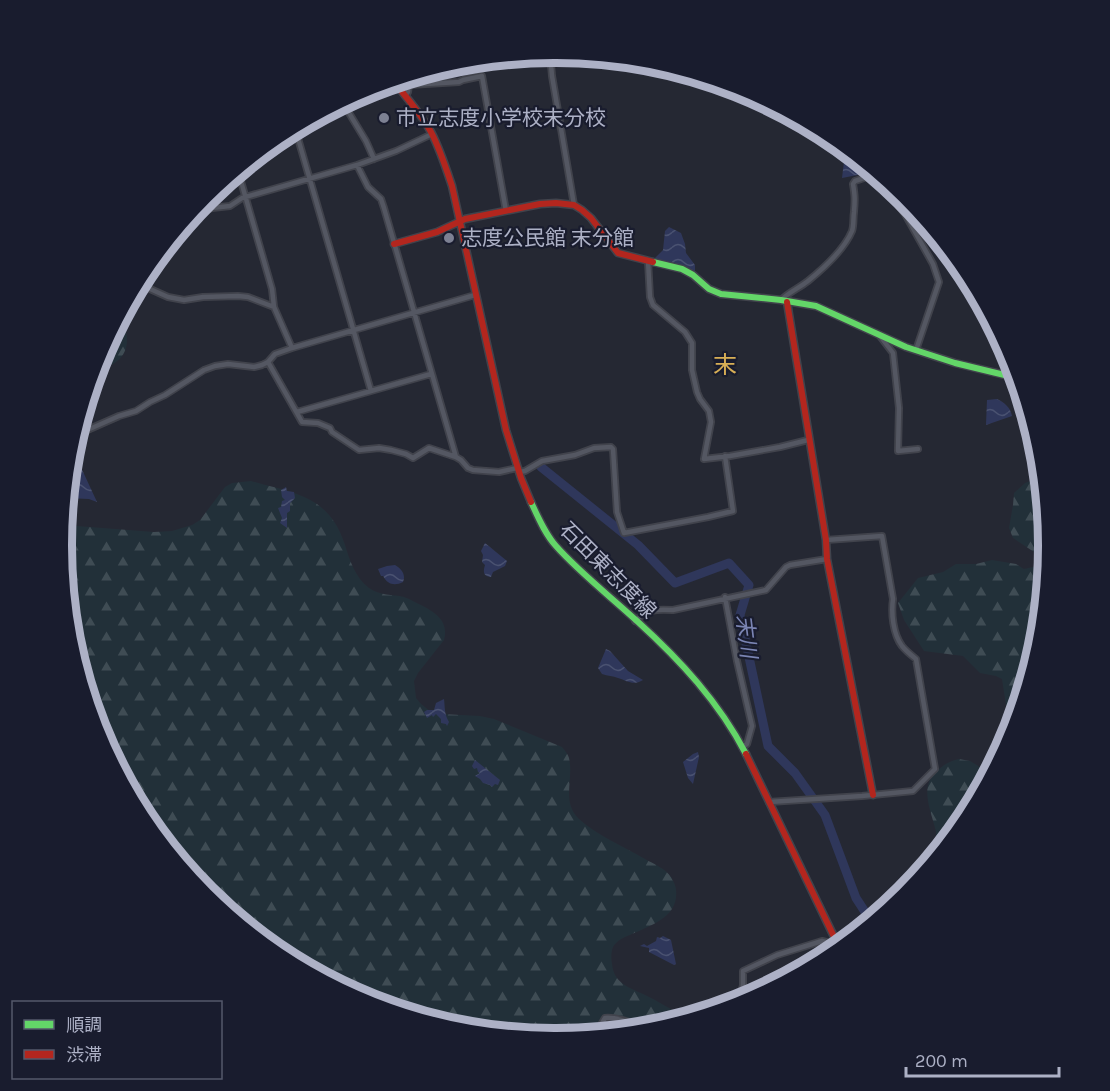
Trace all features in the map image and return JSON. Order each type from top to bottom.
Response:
[{"type":"street","points":[[551,63],[574,206]]},
{"type":"street","points":[[413,85],[459,82],[482,76],[506,211]]},
{"type":"street","points":[[405,96],[409,86]]},
{"type":"street","name":"石田東志度線","points":[[400,89],[432,134],[452,186],[510,449],[535,513],[555,545],[682,665],[724,717],[742,747],[834,939]]},
{"type":"street","points":[[347,111],[366,141],[374,159]]},
{"type":"street","points":[[209,209],[230,206],[246,197],[357,165],[396,151],[432,134]]},
{"type":"street","points":[[298,138],[371,391]]},
{"type":"street","points":[[357,165],[368,187],[381,199],[456,458]]},
{"type":"street","points":[[784,301],[844,245],[854,224],[856,201],[853,184],[855,181],[866,178]]},
{"type":"street","points":[[241,180],[272,289],[274,307],[292,348]]},
{"type":"street","points":[[394,244],[437,232],[459,222],[506,211],[540,204],[556,203],[574,206],[591,218],[618,253],[686,271],[709,289],[721,294],[819,307],[915,350],[951,362],[1006,375]]},
{"type":"street","points":[[905,214],[933,264],[939,282],[915,350]]},
{"type":"street","points":[[648,261],[650,297],[653,305],[686,332],[692,343],[692,370],[697,392],[709,411],[711,422],[704,459],[780,447],[808,440]]},
{"type":"street","points":[[147,288],[168,297],[184,300],[238,296],[248,297],[274,307]]},
{"type":"street","points":[[87,430],[136,411],[204,370],[215,366],[228,364],[254,367],[268,362],[275,354],[292,348],[475,295]]},
{"type":"street","points":[[784,301],[826,540],[827,559],[873,795]]},
{"type":"street","points":[[878,334],[893,353],[899,408],[898,451],[918,449]]},
{"type":"street","points":[[268,362],[302,422],[318,423],[330,428],[332,432],[359,450],[379,448],[406,454],[413,458],[429,448],[461,460],[473,470],[499,472],[525,471],[542,461],[575,455],[594,448],[611,447],[613,449],[617,512],[624,532],[733,511],[725,456]]},
{"type":"street","points":[[297,412],[431,374]]},
{"type":"street","points":[[768,802],[914,791],[935,769],[916,659],[903,648],[897,636],[882,537],[826,540]]},
{"type":"street","points":[[635,621],[644,613],[659,609],[673,610],[724,597],[766,590],[786,567],[827,559]]},
{"type":"street","points":[[724,597],[752,726],[747,744],[742,747]]},
{"type":"street","points":[[741,990],[743,971],[753,964],[822,941],[828,943]]},
{"type":"street","points":[[602,1026],[605,1018],[613,1017],[627,1023]]},
{"type":"green space","points":[[124,329],[127,340],[124,353],[107,367]]},
{"type":"green space","points":[[1033,480],[1037,556],[1013,538],[1009,528],[1014,493],[1025,483]]},
{"type":"green space","points":[[251,481],[296,494],[320,506],[338,528],[354,568],[364,584],[377,592],[404,597],[432,611],[443,623],[444,640],[414,681],[416,698],[421,704],[430,711],[442,714],[494,719],[562,747],[569,758],[569,798],[579,819],[602,836],[669,874],[676,888],[673,907],[662,919],[617,942],[612,949],[611,956],[613,970],[623,984],[677,1013],[618,1024],[555,1028],[492,1024],[430,1012],[370,991],[287,947],[237,908],[192,864],[154,814],[137,787],[122,759],[98,701],[82,640],[77,608],[72,546],[73,526],[154,532],[172,531],[200,520],[225,487],[232,483]]},
{"type":"green space","points":[[992,560],[1016,564],[1024,569],[1037,565],[1028,640],[1007,713],[1002,679],[980,673],[963,656],[924,651],[904,620],[898,603],[918,578],[943,572],[956,564],[976,564]]},
{"type":"green space","points":[[959,759],[970,761],[983,769],[956,814],[936,842],[936,830],[927,790],[932,776],[950,762]]},
{"type":"water","points":[[844,159],[862,174],[842,178]]},
{"type":"water","points":[[669,227],[681,233],[686,253],[695,265],[695,271],[651,262],[663,250],[665,231]]},
{"type":"water","points":[[997,399],[1007,406],[1012,416],[986,425],[987,400]]},
{"type":"water","points":[[80,465],[97,502],[76,498]]},
{"type":"water","points":[[286,487],[287,491],[294,492],[295,498],[290,503],[290,511],[287,513],[287,528],[280,523],[282,518],[278,508],[285,500],[281,490]]},
{"type":"water","points":[[485,543],[507,561],[505,566],[493,572],[491,577],[485,575],[485,565],[482,562],[481,551]]},
{"type":"water","points":[[395,565],[404,575],[403,582],[397,584],[389,583],[381,576],[378,569]]},
{"type":"water","points":[[606,649],[628,671],[643,680],[633,683],[602,674],[598,668]]},
{"type":"water","points":[[444,699],[445,713],[449,722],[447,726],[441,723],[441,719],[436,714],[427,718],[424,712],[434,710],[436,703]]},
{"type":"water","points":[[698,752],[693,784],[688,778],[683,762]]},
{"type":"water","points":[[475,760],[500,780],[498,785],[495,784],[492,787],[475,776],[480,773],[472,766]]},
{"type":"water","points":[[663,936],[671,940],[676,964],[674,965],[649,952],[649,948],[640,946],[644,944],[647,946],[656,941],[657,937]]},
{"type":"waterway","name":"末川","points":[[541,467],[638,545],[675,583],[729,563],[749,585],[740,615],[768,746],[795,773],[825,815],[856,898],[866,914]]},
{"type":"traffic: fast","points":[[653,262],[682,269],[709,289],[721,294],[816,306],[906,347],[955,363],[1006,375]]},
{"type":"traffic: fast","points":[[531,502],[545,531],[565,556],[653,636],[698,683],[724,717],[746,754]]},
{"type":"traffic: jam","points":[[400,89],[431,132],[452,186],[506,430],[531,502]]},
{"type":"traffic: jam","points":[[394,244],[437,232],[465,219],[556,203],[574,205],[582,210],[618,253],[653,262]]},
{"type":"traffic: jam","points":[[787,302],[826,540],[827,559],[873,795]]},
{"type":"traffic: jam","points":[[746,754],[835,938]]},
{"type":"place","name":"市立志度小学校末分校","points":[[384,118]]},
{"type":"place","name":"志度公民館 末分館","points":[[449,238]]},
{"type":"district","name":"末","points":[[725,365]]}]
